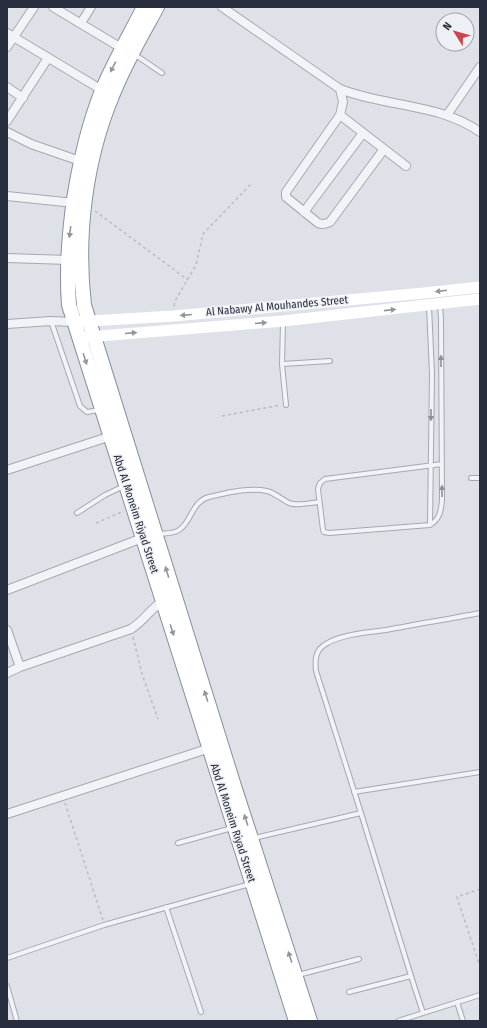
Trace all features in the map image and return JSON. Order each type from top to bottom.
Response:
[{"type":"highway","name":"Abd Al Moneim Riyad Street","points":[[144,7],[103,119],[91,166],[69,234],[69,305],[111,436],[133,483],[133,507],[149,536],[163,600],[210,748],[228,787],[234,827],[245,840],[253,883],[289,978],[310,1021]]},
{"type":"highway","name":"Abd Al Moneim Riyad Street","points":[[157,7],[102,90],[80,161],[79,203],[82,233],[82,290],[84,305],[149,536],[289,978],[296,1021]]},
{"type":"street","points":[[7,47],[10,35],[34,7]]},
{"type":"street","points":[[53,7],[127,51]]},
{"type":"street","points":[[80,24],[91,7]]},
{"type":"street","points":[[222,7],[340,89],[364,97],[448,115],[480,132]]},
{"type":"street","points":[[10,35],[102,90]]},
{"type":"street","points":[[7,121],[48,58]]},
{"type":"street","points":[[448,115],[480,68]]},
{"type":"street","points":[[7,87],[23,98]]},
{"type":"street","points":[[340,89],[343,102],[340,116],[286,192],[285,194],[287,199],[321,224],[330,222],[384,150]]},
{"type":"street","points":[[340,116],[406,166]]},
{"type":"street","points":[[7,132],[31,144],[80,161]]},
{"type":"street","points":[[304,212],[363,133]]},
{"type":"street","points":[[7,196],[79,203]]},
{"type":"street","points":[[7,258],[68,260]]},
{"type":"street","points":[[478,287],[478,300]]},
{"type":"street","name":"Al Nabawy Al Mouhandes Street","points":[[74,322],[174,316],[478,287]]},
{"type":"street","points":[[424,293],[431,306]]},
{"type":"street","name":"Al Nabawy Al Mouhandes Street","points":[[78,337],[283,322],[478,300]]},
{"type":"street","points":[[283,306],[283,322]]},
{"type":"street","points":[[7,324],[51,321],[74,322]]},
{"type":"street","points":[[7,470],[111,436]]},
{"type":"street","points":[[7,590],[149,536]]},
{"type":"street","points":[[7,673],[20,667],[131,629],[141,622],[156,605],[163,600]]},
{"type":"street","points":[[7,630],[20,667]]},
{"type":"street","points":[[7,814],[210,748]]},
{"type":"lane","points":[[127,51],[162,72]]},
{"type":"lane","points":[[431,306],[441,396],[442,464],[441,511],[437,520],[430,525],[327,532],[323,530],[319,502],[319,485],[322,480],[442,464]]},
{"type":"lane","points":[[430,525],[432,397],[431,306]]},
{"type":"lane","points":[[51,321],[80,406],[87,412],[102,409]]},
{"type":"lane","points":[[283,322],[282,364],[286,405]]},
{"type":"lane","points":[[282,364],[330,360]]},
{"type":"lane","points":[[432,397],[441,396]]},
{"type":"lane","points":[[471,478],[480,478]]},
{"type":"lane","points":[[77,513],[105,495],[133,483]]},
{"type":"lane","points":[[149,536],[181,530],[198,503],[207,498],[240,491],[267,491],[292,504],[319,502]]},
{"type":"lane","points":[[424,1013],[411,976],[316,671],[316,658],[317,652],[324,645],[351,635],[480,613]]},
{"type":"lane","points":[[354,792],[480,772]]},
{"type":"lane","points":[[245,840],[360,813]]},
{"type":"lane","points":[[178,843],[234,827]]},
{"type":"lane","points":[[7,958],[104,925],[253,883]]},
{"type":"lane","points":[[166,907],[201,1012]]},
{"type":"lane","points":[[289,978],[359,958]]},
{"type":"lane","points":[[349,992],[411,976]]},
{"type":"lane","points":[[7,986],[17,1021]]},
{"type":"lane","points":[[398,1021],[480,995]]},
{"type":"lane","points":[[457,1002],[463,1021]]},
{"type":"path","points":[[174,316],[175,302],[196,265],[203,234],[251,184]]},
{"type":"path","points":[[79,203],[188,280]]},
{"type":"path","points":[[222,416],[286,405]]},
{"type":"path","points":[[96,523],[133,507]]},
{"type":"path","points":[[131,629],[142,674],[158,720]]},
{"type":"path","points":[[62,796],[104,925]]},
{"type":"path","points":[[480,890],[457,897],[480,967]]}]
